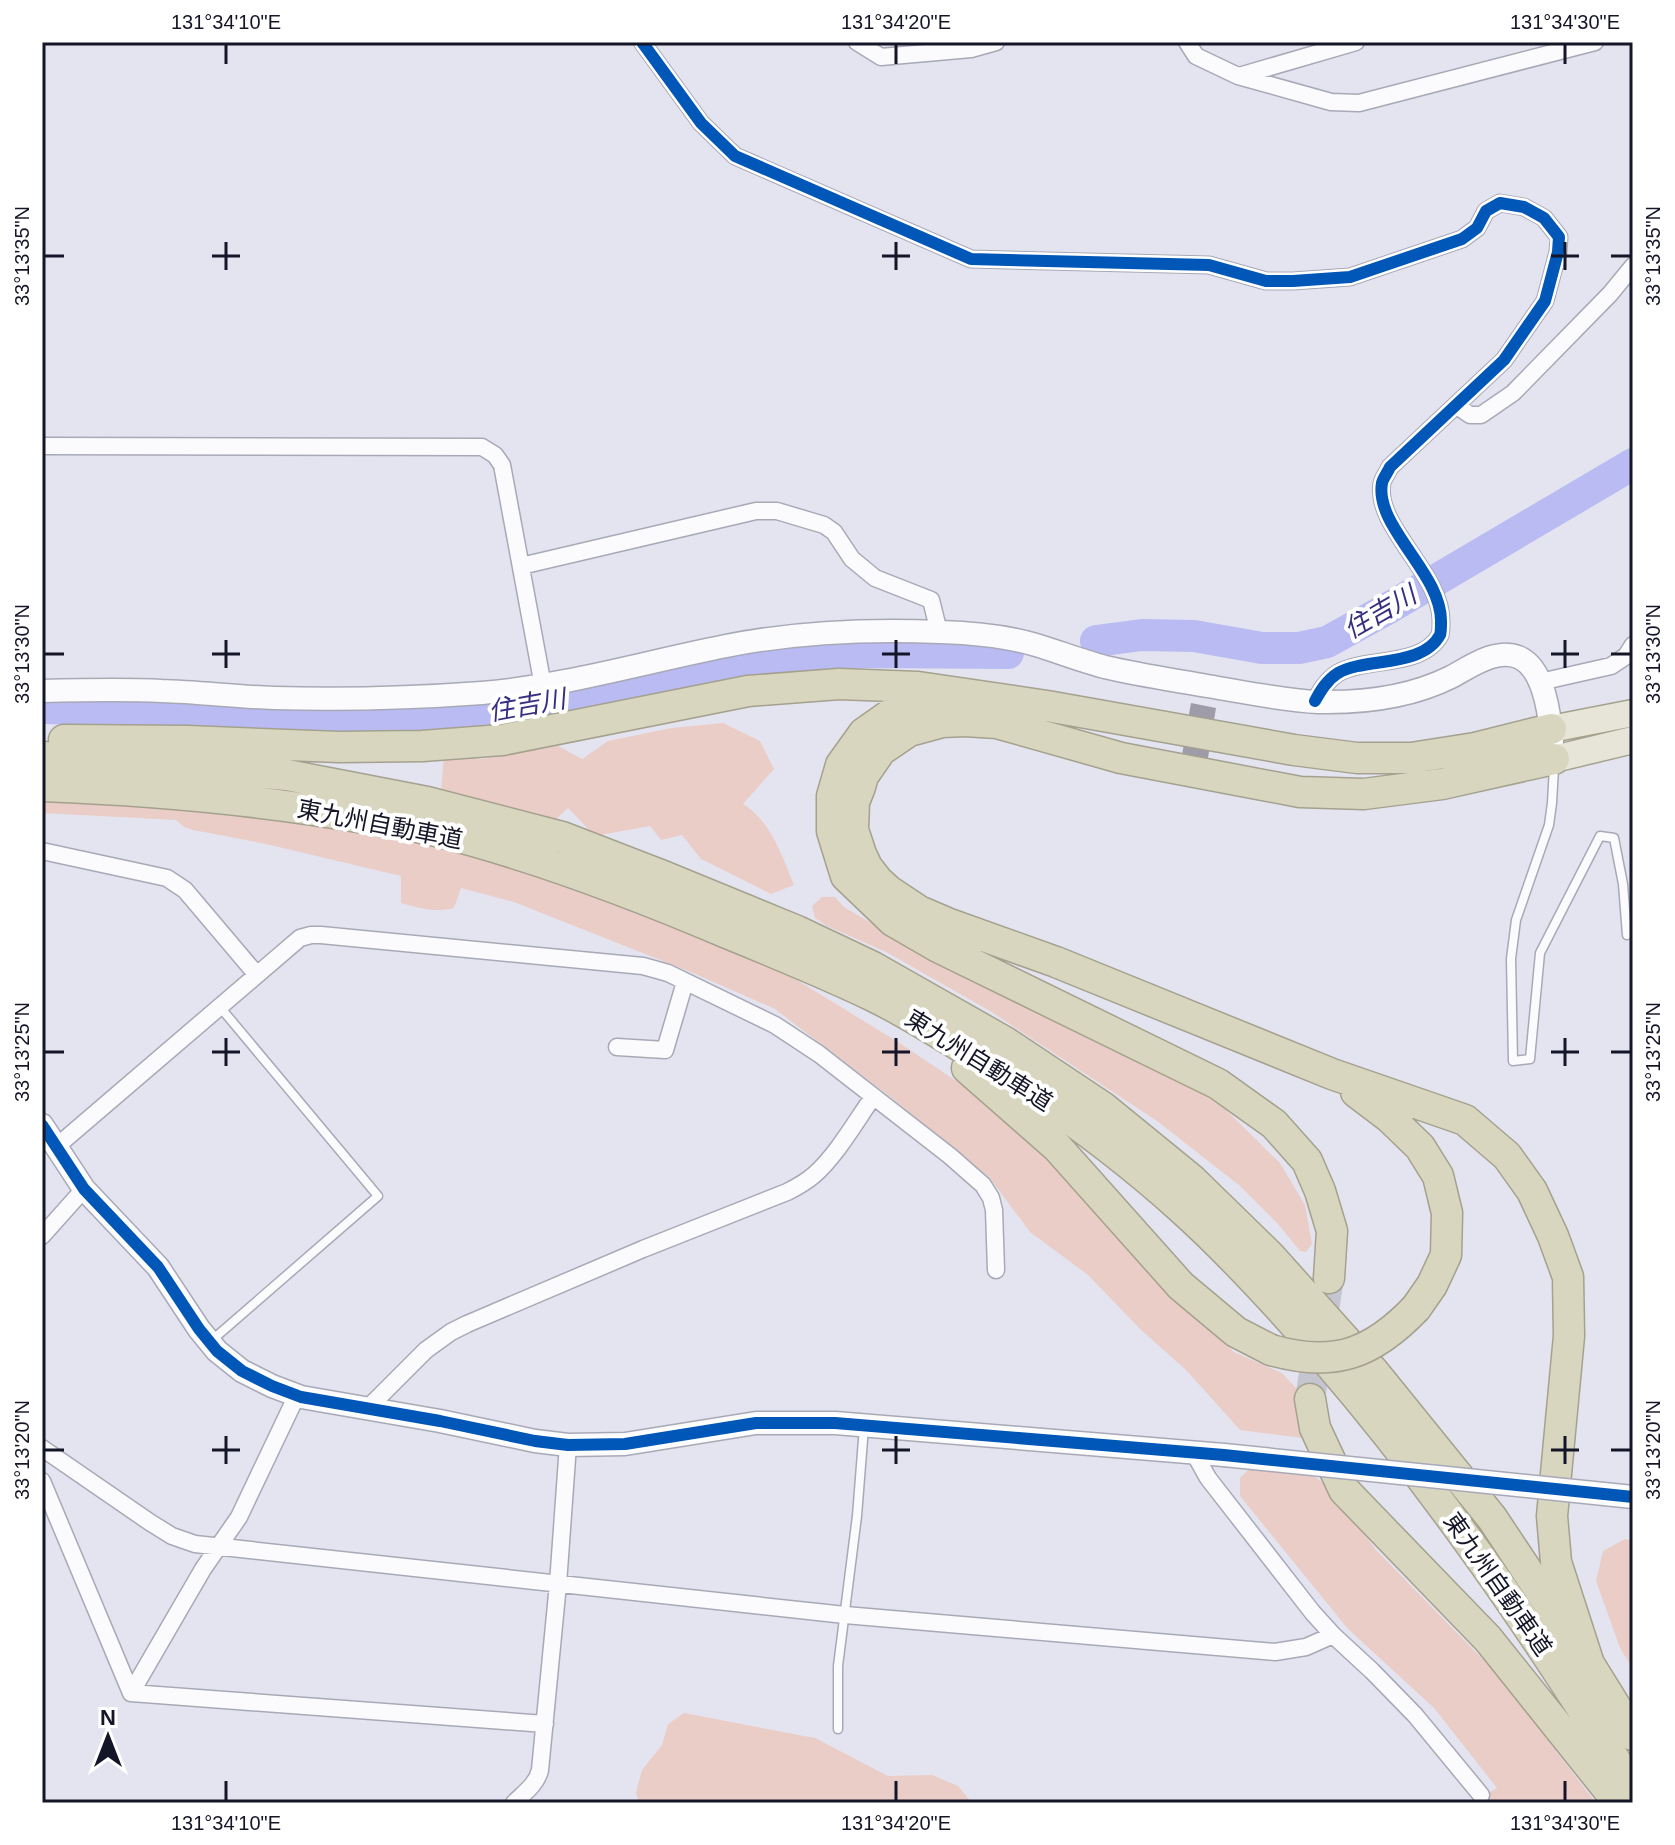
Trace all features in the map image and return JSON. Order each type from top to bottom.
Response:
[{"type":"highway","points":[[42,740],[422,746],[502,740],[748,691],[839,684],[918,687],[1357,758],[1411,758],[1475,748],[1551,729]]},
{"type":"highway","points":[[1047,706],[925,702],[891,714],[864,733],[841,765],[832,796],[832,831],[846,876],[893,921],[938,947],[1218,1084],[1274,1124],[1307,1161],[1320,1191],[1332,1231],[1329,1278]]},
{"type":"highway","points":[[1554,759],[1442,784],[1364,794],[1300,792],[1121,758],[997,723],[942,722],[909,731],[881,750],[863,776],[854,802],[853,830],[867,867],[878,881],[905,903],[947,923],[1056,962],[1332,1074],[1465,1120],[1507,1156],[1532,1191],[1568,1277],[1569,1336],[1552,1516],[1556,1562],[1589,1664]]},
{"type":"highway","name":"東九州自動車道","points":[[42,757],[287,775],[427,802],[562,837],[797,931],[873,967],[1005,1042],[1104,1108],[1191,1179],[1270,1256],[1373,1371],[1492,1518],[1633,1735]]},
{"type":"highway","name":"東九州自動車道","points":[[42,786],[125,789],[272,803],[434,830],[643,897],[877,998],[1006,1074],[1132,1165],[1264,1289],[1386,1431],[1444,1506],[1499,1582],[1633,1789]]},
{"type":"highway","points":[[877,998],[950,1054],[1057,1147],[1181,1286],[1200,1303],[1255,1343],[1299,1357],[1345,1355],[1385,1337],[1416,1308],[1432,1285],[1446,1255],[1447,1213],[1438,1176],[1420,1147],[1332,1074]]},
{"type":"highway","points":[[1310,1399],[1315,1428],[1344,1490],[1488,1639],[1619,1803]]},
{"type":"main road","points":[[1551,729],[1633,713]]},
{"type":"main road","points":[[1554,759],[1633,740]]},
{"type":"street","points":[[642,42],[701,123],[735,156],[971,259],[1209,265],[1266,281],[1350,277],[1462,239],[1477,228],[1486,211],[1500,203],[1524,207],[1544,218],[1559,237],[1545,301],[1504,360],[1390,467],[1382,483],[1384,510],[1435,592],[1442,616],[1441,633],[1428,648],[1409,657],[1350,668],[1339,673],[1321,689],[1315,701]]},
{"type":"street","points":[[857,42],[881,57],[971,49],[996,42]]},
{"type":"street","points":[[1187,42],[1196,56],[1238,76],[1331,102],[1359,103],[1595,42]]},
{"type":"street","points":[[1238,76],[1356,42]]},
{"type":"street","points":[[1457,406],[1470,415],[1481,415],[1513,393],[1610,294],[1633,266]]},
{"type":"street","points":[[42,446],[482,447],[495,455],[502,465],[543,686]]},
{"type":"street","points":[[521,566],[756,511],[777,511],[824,525],[834,532],[852,559],[875,578],[931,600],[939,632]]},
{"type":"street","points":[[42,691],[159,691],[274,698],[395,698],[483,693],[543,686],[731,645],[851,632],[939,632],[1010,639],[1131,672],[1278,698],[1315,701],[1368,699],[1417,691],[1489,658],[1504,655],[1516,656],[1536,673],[1551,729],[1554,759]]},
{"type":"street","points":[[1540,682],[1611,666],[1626,656],[1633,645]]},
{"type":"street","points":[[42,851],[167,878],[176,883],[257,975]]},
{"type":"street","points":[[56,1147],[300,938],[321,935],[643,966],[657,969],[775,1025],[819,1054],[950,1156],[983,1185],[991,1198],[996,1270]]},
{"type":"street","points":[[617,1047],[665,1050],[685,982]]},
{"type":"street","points":[[368,1408],[426,1350],[451,1332],[800,1185],[824,1165],[873,1097]]},
{"type":"street","points":[[42,1125],[84,1189],[158,1267],[217,1351],[242,1371],[297,1395],[568,1445],[625,1444],[756,1423],[835,1423],[1224,1455],[1633,1497]]},
{"type":"street","points":[[42,1236],[84,1189]]},
{"type":"street","points":[[131,1693],[217,1547],[239,1517],[297,1395]]},
{"type":"street","points":[[514,1803],[539,1777],[568,1445]]},
{"type":"street","points":[[42,1448],[172,1536],[195,1544],[845,1615],[1275,1652],[1306,1647],[1333,1635]]},
{"type":"street","points":[[1194,1453],[1208,1478],[1313,1613],[1415,1715],[1481,1795]]},
{"type":"street","points":[[42,1481],[131,1693]]},
{"type":"street","points":[[131,1693],[545,1724]]},
{"type":"lane","points":[[1554,759],[1549,825],[1516,920],[1511,959],[1513,1061],[1530,1059],[1540,953],[1600,836],[1614,838],[1623,884],[1627,935]]},
{"type":"lane","points":[[210,1342],[378,1196],[220,1007]]},
{"type":"lane","points":[[838,1729],[838,1666],[865,1425]]},
{"type":"shaded area","points":[[723,723],[760,741],[774,769],[743,804],[768,829],[794,885],[771,894],[701,859],[682,835],[661,840],[650,826],[595,836],[568,808],[555,820],[441,791],[444,755],[482,759],[558,746],[582,759],[608,741],[671,728]]},
{"type":"shaded area","points":[[42,799],[131,799],[424,837],[609,900],[792,977],[898,1042],[1035,1134],[1186,1305],[1234,1352],[1282,1373],[1299,1391],[1304,1418],[1302,1438],[1240,1430],[1186,1370],[1140,1329],[1088,1275],[1030,1232],[989,1177],[775,1009],[514,902],[461,888],[454,908],[420,908],[401,903],[401,876],[193,830],[176,820],[42,813]]},
{"type":"shaded area","points":[[822,897],[835,897],[844,907],[871,923],[1165,1068],[1226,1110],[1280,1163],[1305,1205],[1312,1244],[1306,1252],[1300,1251],[1240,1186],[1157,1121],[990,1011],[886,952],[815,918],[812,906]]},
{"type":"shaded area","points":[[1263,1468],[1315,1477],[1328,1486],[1376,1550],[1511,1688],[1596,1803],[1470,1803],[1497,1788],[1434,1708],[1348,1629],[1240,1496],[1240,1478],[1249,1469]]},
{"type":"shaded area","points":[[1625,1539],[1633,1541],[1633,1669],[1620,1648],[1596,1581],[1603,1551]]},
{"type":"shaded area","points":[[684,1713],[815,1738],[888,1776],[932,1775],[958,1786],[972,1803],[639,1803],[636,1792],[642,1770],[662,1745],[668,1724]]},
{"type":"building","points":[[1191,703],[1216,708],[1203,789],[1177,784]]},
{"type":"waterway","name":"住吉川","points":[[1096,641],[1142,635],[1194,636],[1262,648],[1299,648],[1327,642],[1633,464]]},
{"type":"waterway","name":"住吉川","points":[[42,708],[391,717],[475,715],[564,702],[768,661],[863,652],[1008,653]]},
{"type":"tunnel","points":[[1310,1399],[1329,1278]]},
{"type":"cycle path","points":[[642,42],[701,123],[735,156],[971,259],[1209,265],[1266,281],[1350,277],[1462,239],[1477,228],[1486,211],[1500,203],[1524,207],[1544,218],[1559,237],[1545,301],[1504,360],[1390,467],[1382,483],[1382,500],[1388,517],[1432,587],[1439,605],[1440,635],[1420,653],[1338,673],[1327,682],[1315,701]]},
{"type":"cycle path","points":[[42,1125],[84,1189],[158,1267],[217,1351],[242,1371],[301,1397],[568,1445],[625,1444],[756,1423],[835,1423],[1224,1455],[1633,1497]]}]
